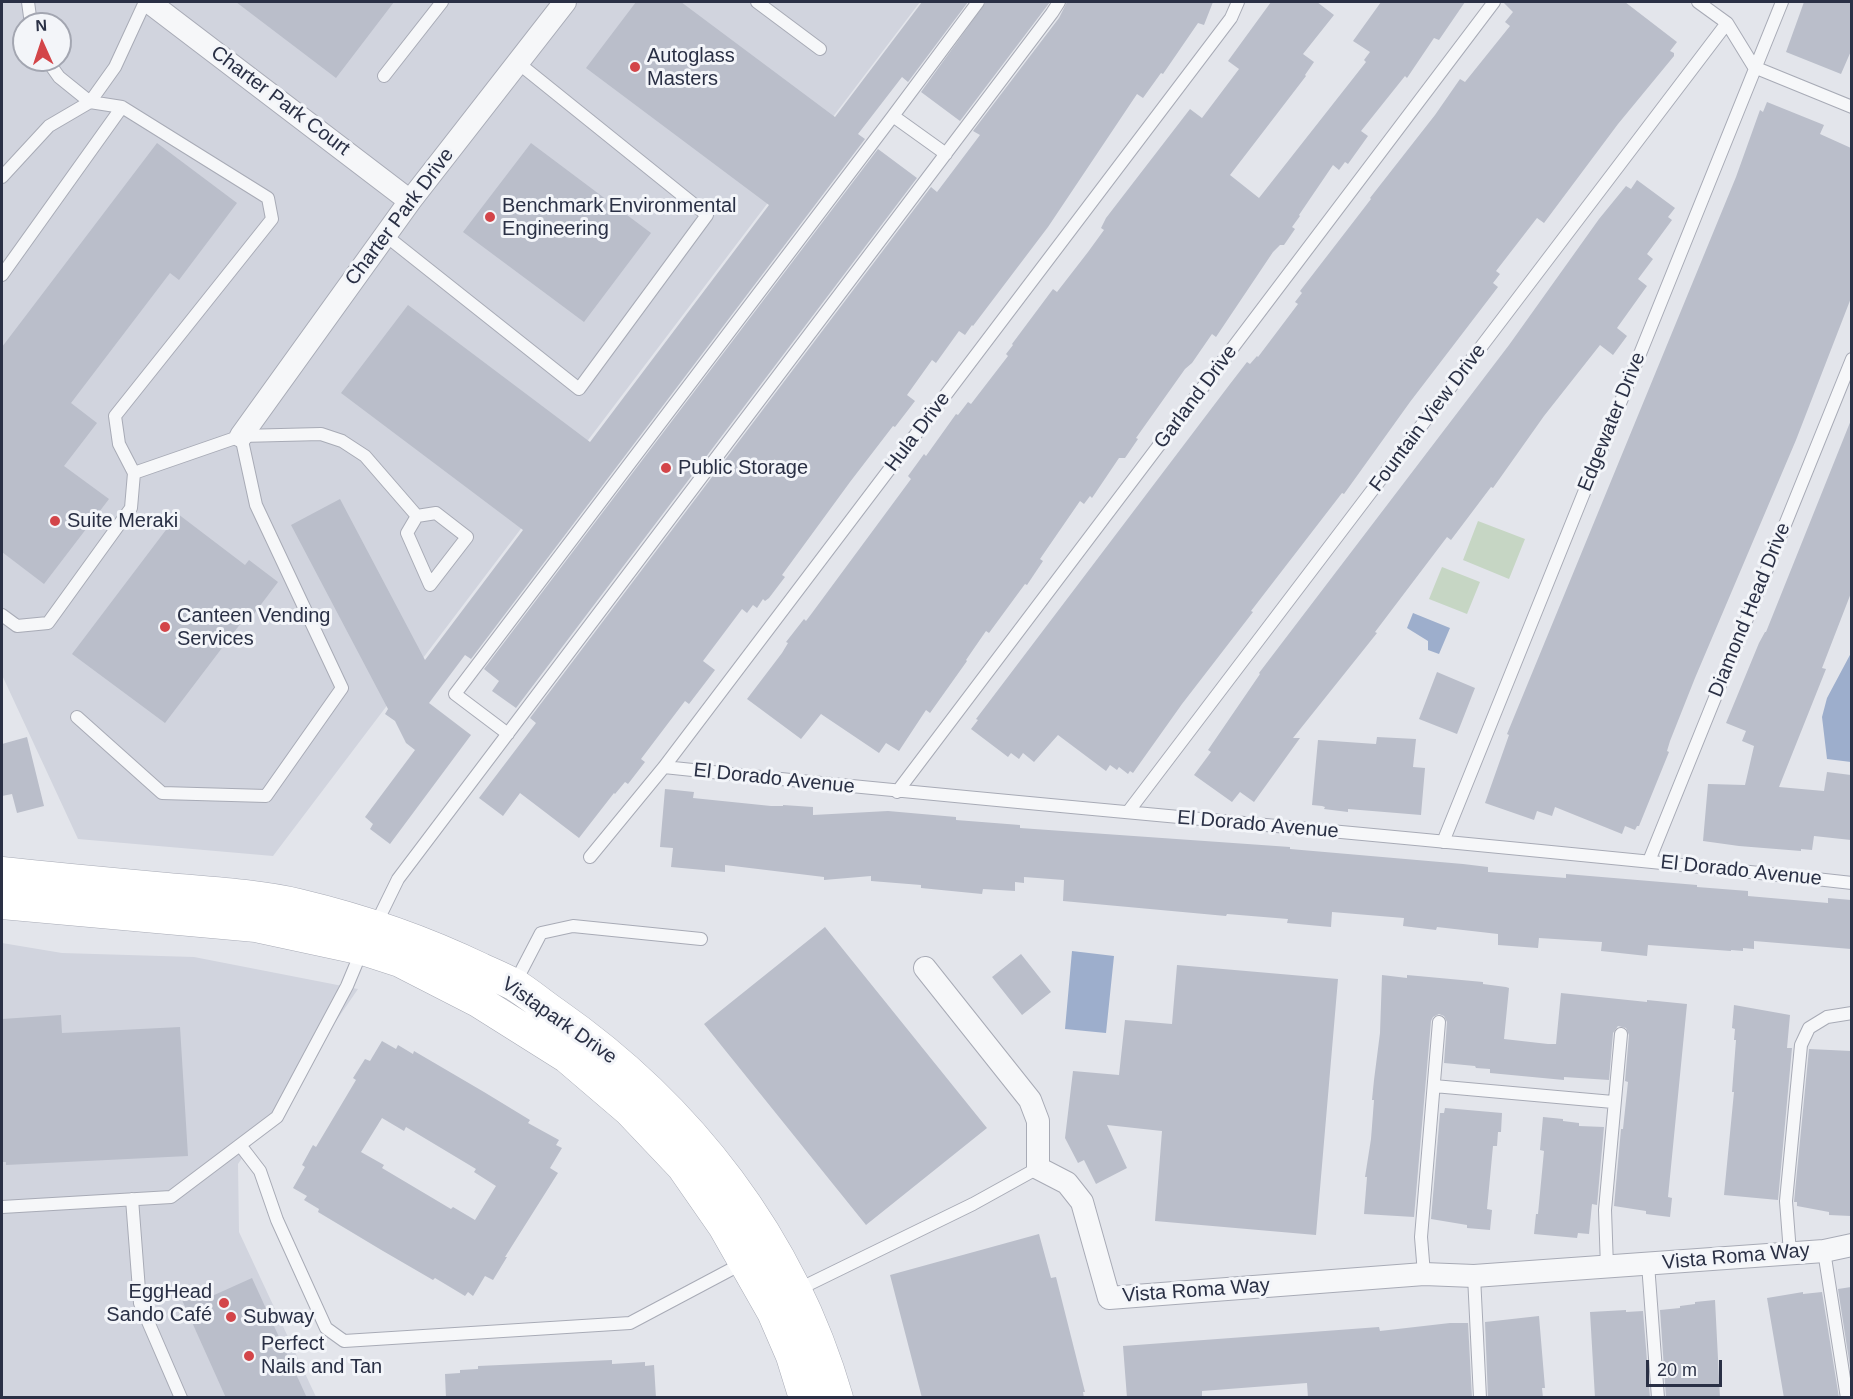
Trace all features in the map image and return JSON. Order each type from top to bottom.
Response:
[{"type":"street","name":"Charter Park Court","points":[[147,2],[410,201]]},
{"type":"street","name":"Charter Park Drive","points":[[241,436],[410,201],[565,2]]},
{"type":"street","name":"Vistapark Drive","points":[[2,873],[238,895],[298,904],[369,937],[400,961],[478,1001],[567,1057],[629,1110],[683,1167],[724,1226],[773,1312],[792,1356],[805,1398]]},
{"type":"street","name":"Vistapark Drive","points":[[2,903],[369,937],[445,952],[514,985],[600,1047],[644,1084],[701,1144],[753,1216],[797,1290],[826,1360],[837,1398]]},
{"type":"street","points":[[925,969],[1030,1100],[1038,1121],[1038,1167]]},
{"type":"street","name":"Vista Roma Way","points":[[1038,1167],[1067,1184],[1082,1202],[1109,1298],[1424,1274],[1474,1276],[1648,1264],[1824,1251],[1851,1245]]},
{"type":"lane","points":[[2,177],[49,126],[90,102],[115,67],[147,2]]},
{"type":"lane","points":[[384,76],[442,2]]},
{"type":"lane","points":[[757,2],[820,49]]},
{"type":"lane","points":[[508,734],[455,694],[978,2]]},
{"type":"lane","points":[[2,1207],[171,1197],[277,1117],[347,986],[398,879],[1059,2]]},
{"type":"lane","name":"Hula Drive","points":[[590,857],[664,767],[1231,18],[1238,2]]},
{"type":"lane","name":"Garland Drive","points":[[897,792],[1494,2]]},
{"type":"lane","points":[[1698,2],[1727,23],[1754,67],[1851,107]]},
{"type":"lane","name":"Edgewater Drive","points":[[1443,842],[1782,2]]},
{"type":"lane","name":"Fountain View Drive","points":[[1128,812],[1727,23]]},
{"type":"lane","points":[[385,235],[579,389],[707,215],[517,63]]},
{"type":"lane","points":[[2,615],[17,626],[48,623],[131,508],[134,472],[119,444],[115,416],[272,219],[268,198],[122,106],[90,102],[55,72]]},
{"type":"lane","points":[[2,274],[122,106]]},
{"type":"lane","points":[[893,116],[946,154]]},
{"type":"lane","name":"Diamond Head Drive","points":[[1649,861],[1851,359]]},
{"type":"lane","points":[[134,472],[241,436],[321,434],[342,441],[365,456],[417,516]]},
{"type":"lane","points":[[77,717],[162,793],[266,796],[342,688],[256,505],[241,436]]},
{"type":"lane","points":[[436,513],[467,537],[430,585],[407,533],[417,516],[436,513]]},
{"type":"lane","name":"El Dorado Avenue","points":[[664,767],[897,792],[1649,861],[1851,884]]},
{"type":"lane","points":[[514,985],[541,933],[573,926],[701,939]]},
{"type":"lane","points":[[1790,1253],[1786,1201],[1801,1046],[1809,1028],[1827,1017],[1851,1013]]},
{"type":"lane","points":[[1424,1274],[1421,1237],[1439,1022]]},
{"type":"lane","points":[[1607,1266],[1605,1210],[1613,1102],[1621,1034]]},
{"type":"lane","points":[[1434,1086],[1613,1102]]},
{"type":"lane","points":[[240,1145],[260,1171],[277,1220],[326,1328],[344,1341],[630,1323],[746,1262]]},
{"type":"lane","points":[[797,1290],[973,1204],[1038,1167]]},
{"type":"lane","points":[[132,1199],[140,1304],[182,1398]]},
{"type":"lane","name":"Vista Roma Way","points":[[1824,1251],[1847,1398]]},
{"type":"lane","name":"Vista Roma Way","points":[[1648,1264],[1658,1398]]},
{"type":"lane","points":[[1474,1276],[1480,1398]]},
{"type":"shaded area","points":[[2,2],[920,2],[273,856],[78,839],[2,675]]},
{"type":"shaded area","points":[[2,943],[62,953],[194,957],[358,989],[238,1164],[239,1232],[316,1397],[2,1397]]},
{"type":"green space","points":[[1478,521],[1525,539],[1509,579],[1463,560]]},
{"type":"green space","points":[[1442,567],[1480,582],[1467,614],[1429,599]]},
{"type":"water","points":[[1413,613],[1450,628],[1439,654],[1428,650],[1428,641],[1407,628]]},
{"type":"water","points":[[1851,653],[1851,762],[1827,759],[1822,717],[1827,698]]},
{"type":"water","points":[[1072,951],[1114,956],[1106,1033],[1065,1029]]},
{"type":"building","points":[[236,2],[394,2],[336,78]]},
{"type":"building","points":[[636,2],[681,2],[835,117],[922,2],[968,2],[908,82],[902,77],[858,134],[865,139],[471,659],[465,655],[429,703],[471,735],[390,844],[370,829],[373,824],[365,817],[415,750],[406,743],[395,721],[385,714],[388,709],[291,525],[340,499],[425,660],[523,530],[341,393],[408,305],[590,442],[769,205],[586,68]]},
{"type":"building","points":[[986,2],[1050,2],[960,121],[921,92]]},
{"type":"building","points":[[1067,2],[1213,2],[1204,25],[1198,23],[1163,74],[1161,73],[1143,98],[1137,94],[1048,227],[973,326],[965,335],[959,331],[936,363],[932,360],[907,395],[915,401],[850,482],[782,575],[785,577],[769,598],[765,601],[763,599],[757,608],[753,605],[747,613],[742,609],[703,661],[715,670],[689,704],[685,701],[641,759],[645,762],[628,784],[625,782],[614,793],[579,838],[520,793],[503,816],[479,798],[536,723],[530,718],[931,187],[937,192],[980,135],[973,131],[1059,18]]},
{"type":"building","points":[[1271,2],[1317,2],[1334,15],[1303,54],[1314,62],[1306,76],[1230,175],[1259,198],[1366,62],[1364,60],[1370,52],[1353,41],[1381,2],[1465,2],[1439,40],[1434,38],[1407,78],[1405,76],[1361,131],[1368,136],[1348,164],[1345,162],[1339,170],[1333,165],[1299,215],[1292,227],[1295,229],[1284,245],[1280,245],[1273,252],[1216,337],[1212,334],[1192,363],[1185,369],[1136,438],[1138,439],[1125,458],[1119,458],[1092,498],[1090,496],[1084,504],[1080,501],[1040,559],[1043,561],[1027,585],[1025,584],[989,633],[986,631],[930,713],[926,710],[899,751],[886,743],[879,753],[821,714],[801,739],[747,699],[782,653],[788,643],[786,642],[804,619],[806,621],[911,479],[908,476],[924,454],[926,456],[956,414],[958,415],[968,402],[971,404],[1008,356],[1006,354],[1012,344],[1053,289],[1057,292],[1088,252],[1104,230],[1101,228],[1106,218],[1190,109],[1202,118],[1239,69],[1228,61]]},
{"type":"building","points":[[1503,2],[1625,2],[1677,42],[1670,51],[1674,53],[1674,56],[1618,124],[1544,223],[1537,218],[1496,271],[1500,274],[1493,283],[1498,287],[1410,402],[1344,494],[1342,493],[1251,611],[1253,612],[1182,704],[1133,773],[1130,771],[1128,774],[1119,767],[1117,770],[1110,765],[1106,771],[1058,735],[1034,762],[1023,753],[1019,759],[1011,753],[1008,757],[971,729],[978,720],[976,719],[1247,362],[1250,364],[1258,357],[1298,304],[1295,302],[1302,293],[1300,291],[1460,79],[1465,82],[1510,26],[1505,22],[1513,12]]},
{"type":"building","points":[[1804,2],[1851,2],[1851,51],[1841,74],[1786,52]]},
{"type":"building","points":[[1767,102],[1824,125],[1820,134],[1851,148],[1851,298],[1796,440],[1695,678],[1670,741],[1667,751],[1669,752],[1639,826],[1635,830],[1625,826],[1622,834],[1555,807],[1552,816],[1537,811],[1534,820],[1485,803],[1509,735],[1507,734],[1736,177],[1760,110],[1763,112]]},
{"type":"building","points":[[157,143],[237,203],[179,280],[170,273],[71,403],[97,423],[64,466],[109,499],[44,584],[2,552],[2,347]]},
{"type":"building","points":[[531,143],[651,233],[584,322],[463,232]]},
{"type":"building","points":[[878,149],[917,178],[516,708],[492,691],[499,681],[484,669]]},
{"type":"building","points":[[1637,180],[1675,208],[1668,217],[1672,220],[1647,254],[1653,259],[1638,279],[1647,286],[1617,328],[1627,336],[1613,355],[1600,345],[1544,416],[1493,488],[1491,487],[1451,540],[1447,537],[1375,632],[1377,633],[1293,738],[1300,738],[1254,802],[1240,792],[1232,802],[1194,775],[1211,752],[1208,750],[1259,673],[1509,345],[1599,219],[1626,186],[1631,189]]},
{"type":"building","points":[[1851,420],[1851,593],[1822,668],[1826,669],[1779,787],[1824,791],[1827,772],[1851,775],[1851,840],[1814,836],[1812,850],[1801,849],[1801,851],[1703,841],[1708,784],[1745,785],[1754,746],[1742,741],[1746,731],[1726,723],[1759,643],[1766,632]]},
{"type":"building","name":"Canteen Vending Services","points":[[178,514],[245,565],[249,560],[278,582],[247,623],[244,619],[165,723],[72,654]]},
{"type":"building","points":[[1437,672],[1475,688],[1457,734],[1419,719]]},
{"type":"building","points":[[27,737],[44,806],[17,813],[12,794],[2,796],[2,744]]},
{"type":"building","points":[[1377,737],[1416,739],[1413,767],[1425,768],[1421,815],[1348,809],[1348,812],[1312,805],[1318,740],[1376,744]]},
{"type":"building","points":[[665,789],[694,792],[693,798],[771,806],[813,807],[813,815],[888,811],[1020,825],[1020,828],[1290,847],[1290,849],[1463,864],[1488,867],[1488,872],[1566,878],[1566,874],[1697,885],[1697,887],[1748,891],[1748,896],[1828,903],[1828,898],[1851,900],[1851,949],[1754,941],[1754,949],[1743,948],[1743,951],[1648,945],[1647,956],[1601,951],[1602,942],[1539,938],[1538,948],[1498,945],[1498,934],[1437,927],[1436,930],[1403,926],[1404,918],[1332,912],[1331,927],[1287,923],[1288,919],[1227,914],[1226,916],[1063,901],[1064,880],[1024,877],[1024,883],[1015,882],[1015,891],[983,889],[982,894],[921,888],[921,885],[871,881],[871,876],[824,880],[824,877],[725,865],[725,872],[671,867],[673,848],[660,847]]},
{"type":"building","points":[[825,927],[987,1128],[866,1225],[704,1024]]},
{"type":"building","points":[[1021,954],[1051,992],[1022,1015],[992,977]]},
{"type":"building","points":[[1177,965],[1338,979],[1316,1235],[1155,1221],[1162,1131],[1107,1125],[1127,1168],[1096,1184],[1084,1160],[1078,1163],[1065,1138],[1073,1071],[1119,1075],[1125,1020],[1172,1024]]},
{"type":"building","points":[[1382,975],[1483,982],[1483,984],[1509,988],[1504,1039],[1548,1044],[1556,1044],[1561,993],[1687,1004],[1668,1197],[1672,1198],[1670,1217],[1614,1206],[1628,1082],[1625,1081],[1629,1035],[1626,1028],[1618,1026],[1613,1033],[1609,1080],[1564,1077],[1564,1080],[1490,1073],[1490,1069],[1444,1063],[1447,1022],[1444,1016],[1439,1014],[1431,1021],[1414,1217],[1364,1214],[1367,1177],[1365,1177],[1371,1139],[1374,1100],[1372,1100],[1380,1033]]},
{"type":"building","points":[[1734,1005],[1790,1015],[1787,1048],[1792,1048],[1778,1200],[1724,1195],[1734,1092],[1732,1092],[1736,1040],[1734,1040],[1735,1029],[1732,1028]]},
{"type":"building","points":[[61,1015],[62,1033],[180,1027],[188,1156],[6,1165],[6,1162],[2,1162],[2,1019]]},
{"type":"building","points":[[382,1041],[396,1049],[398,1045],[413,1054],[414,1051],[530,1120],[528,1123],[559,1140],[556,1145],[562,1148],[550,1168],[558,1173],[493,1280],[485,1276],[473,1296],[468,1292],[465,1296],[435,1278],[433,1280],[318,1212],[319,1209],[304,1200],[307,1196],[293,1188],[305,1167],[302,1165],[313,1145],[316,1147],[356,1080],[353,1078],[365,1059],[370,1061]],"holes":[[[382,1118],[404,1131],[406,1127],[476,1169],[474,1172],[496,1186],[475,1220],[453,1207],[451,1209],[382,1168],[384,1165],[361,1152]]]},
{"type":"building","points":[[1809,1049],[1851,1051],[1851,1216],[1829,1215],[1829,1212],[1797,1206],[1797,1202],[1794,1202]]},
{"type":"building","points":[[1445,1108],[1502,1113],[1501,1132],[1498,1132],[1497,1146],[1493,1146],[1487,1209],[1492,1210],[1490,1230],[1467,1228],[1467,1225],[1431,1219],[1440,1113],[1444,1113]]},
{"type":"building","points":[[1543,1117],[1579,1123],[1579,1126],[1604,1127],[1597,1205],[1592,1204],[1589,1234],[1578,1233],[1577,1238],[1534,1234],[1544,1151],[1540,1150]]},
{"type":"building","points":[[1039,1234],[1051,1278],[1056,1277],[1085,1392],[1083,1392],[1084,1398],[922,1398],[890,1275]]},
{"type":"building","points":[[252,1278],[307,1398],[226,1398],[182,1300],[208,1288],[212,1296]]},
{"type":"building","points":[[1851,1287],[1851,1373],[1838,1289]]},
{"type":"building","points":[[1803,1292],[1803,1294],[1822,1292],[1839,1398],[1784,1398],[1767,1298]]},
{"type":"building","points":[[1715,1300],[1720,1398],[1666,1398],[1660,1310]]},
{"type":"building","points":[[1626,1310],[1626,1312],[1643,1311],[1650,1398],[1595,1398],[1590,1312]]},
{"type":"building","points":[[1539,1316],[1545,1388],[1542,1388],[1543,1398],[1488,1398],[1485,1322]]},
{"type":"building","points":[[1468,1323],[1472,1398],[1308,1398],[1307,1383],[1202,1391],[1202,1398],[1127,1398],[1123,1346],[1379,1327],[1380,1331]]},
{"type":"building","points":[[612,1360],[612,1364],[645,1362],[645,1366],[654,1365],[656,1398],[446,1398],[445,1374],[460,1373],[460,1370],[478,1369],[478,1366]]},
{"type":"place","name":"Autoglass Masters","points":[[635,67]]},
{"type":"place","name":"Benchmark Environmental Engineering","points":[[490,217]]},
{"type":"place","name":"Public Storage","points":[[666,468]]},
{"type":"place","name":"Suite Meraki","points":[[55,521]]},
{"type":"place","name":"Canteen Vending Services","points":[[165,627]]},
{"type":"place","name":"EggHead Sando Café","points":[[224,1303]]},
{"type":"place","name":"Subway","points":[[231,1317]]},
{"type":"place","name":"Perfect Nails and Tan","points":[[249,1356]]}]
